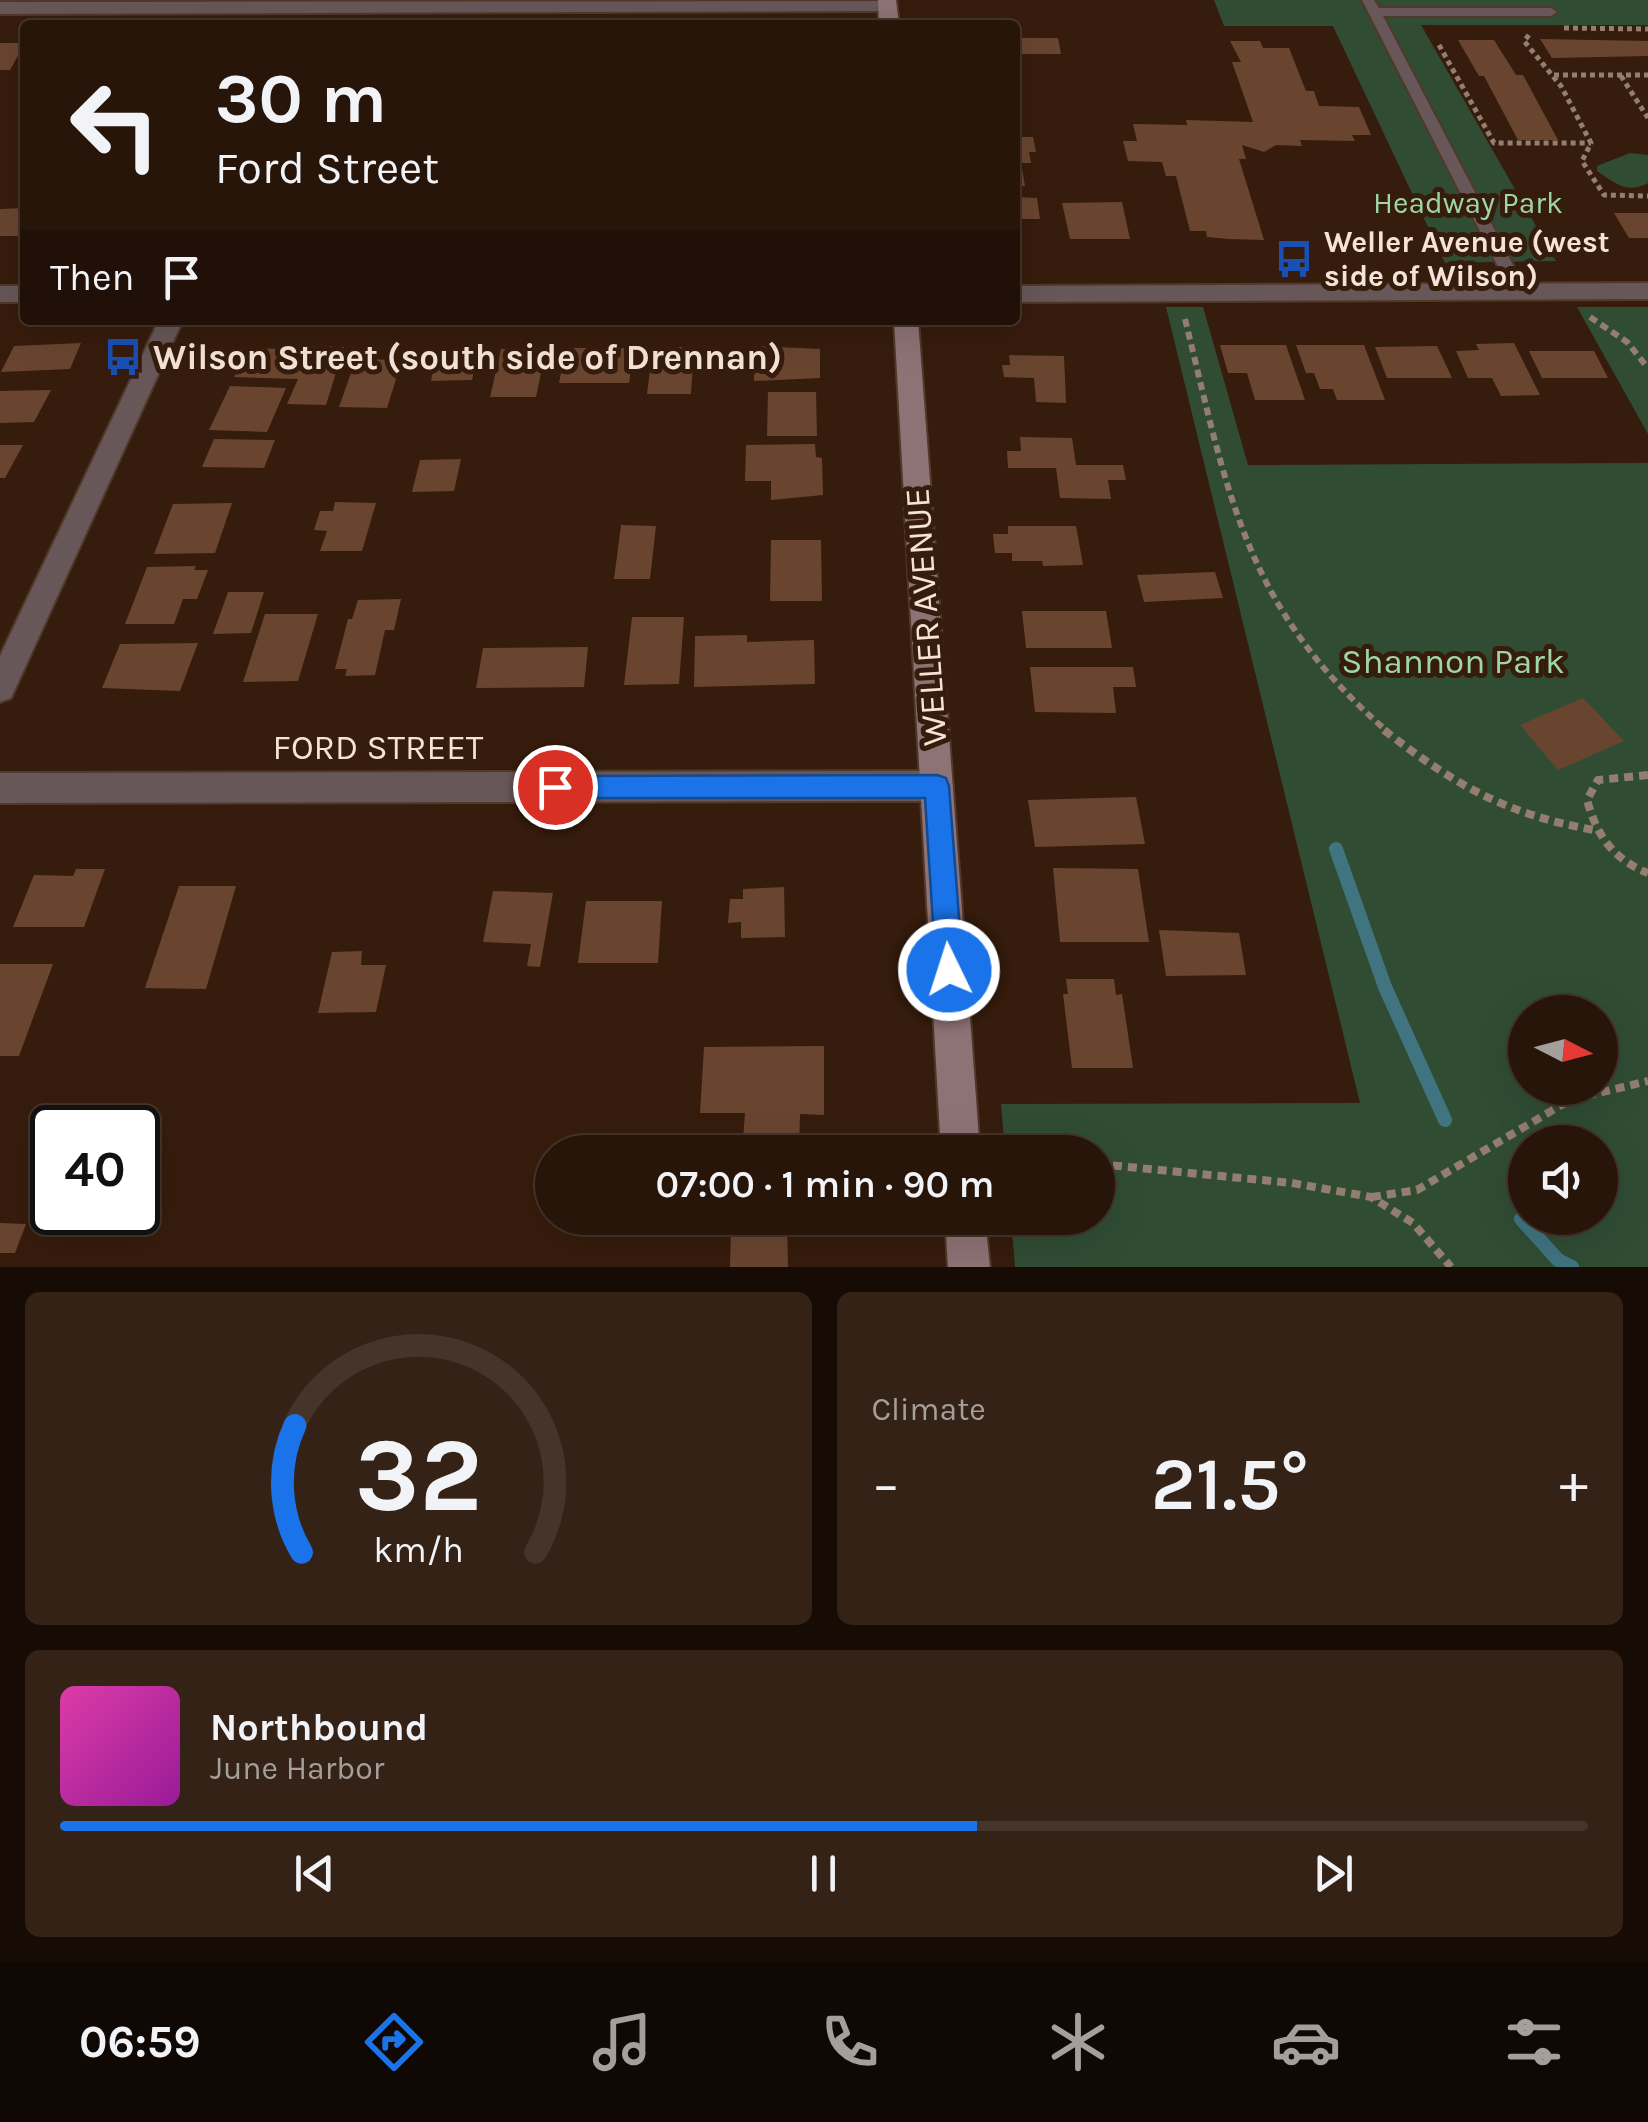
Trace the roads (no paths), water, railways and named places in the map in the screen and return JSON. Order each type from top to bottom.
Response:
[{"type":"street","points":[[0,8],[888,11]]},
{"type":"street","points":[[1020,294],[1648,292]]},
{"type":"street","points":[[0,689],[170,325]]},
{"type":"street","name":"WELLER AVENUE","points":[[906,325],[960,1135]]},
{"type":"street","name":"FORD STREET","points":[[0,788],[937,786]]},
{"type":"street","points":[[967,1235],[969,1267]]},
{"type":"lane","points":[[1519,292],[1371,6],[1551,12]]},
{"type":"waterway","points":[[1336,849],[1385,987],[1445,1120]]},
{"type":"waterway","points":[[1535,1235],[1558,1260],[1572,1267]]},
{"type":"place","name":"Weller Avenue (west side of Wilson)","points":[[1294,259]]},
{"type":"place","name":"Wilson Street (south side of Drennan)","points":[[123,357]]},
{"type":"park label","name":"Headway Park","points":[[1468,203]]},
{"type":"park label","name":"Shannon Park","points":[[1453,661]]}]
